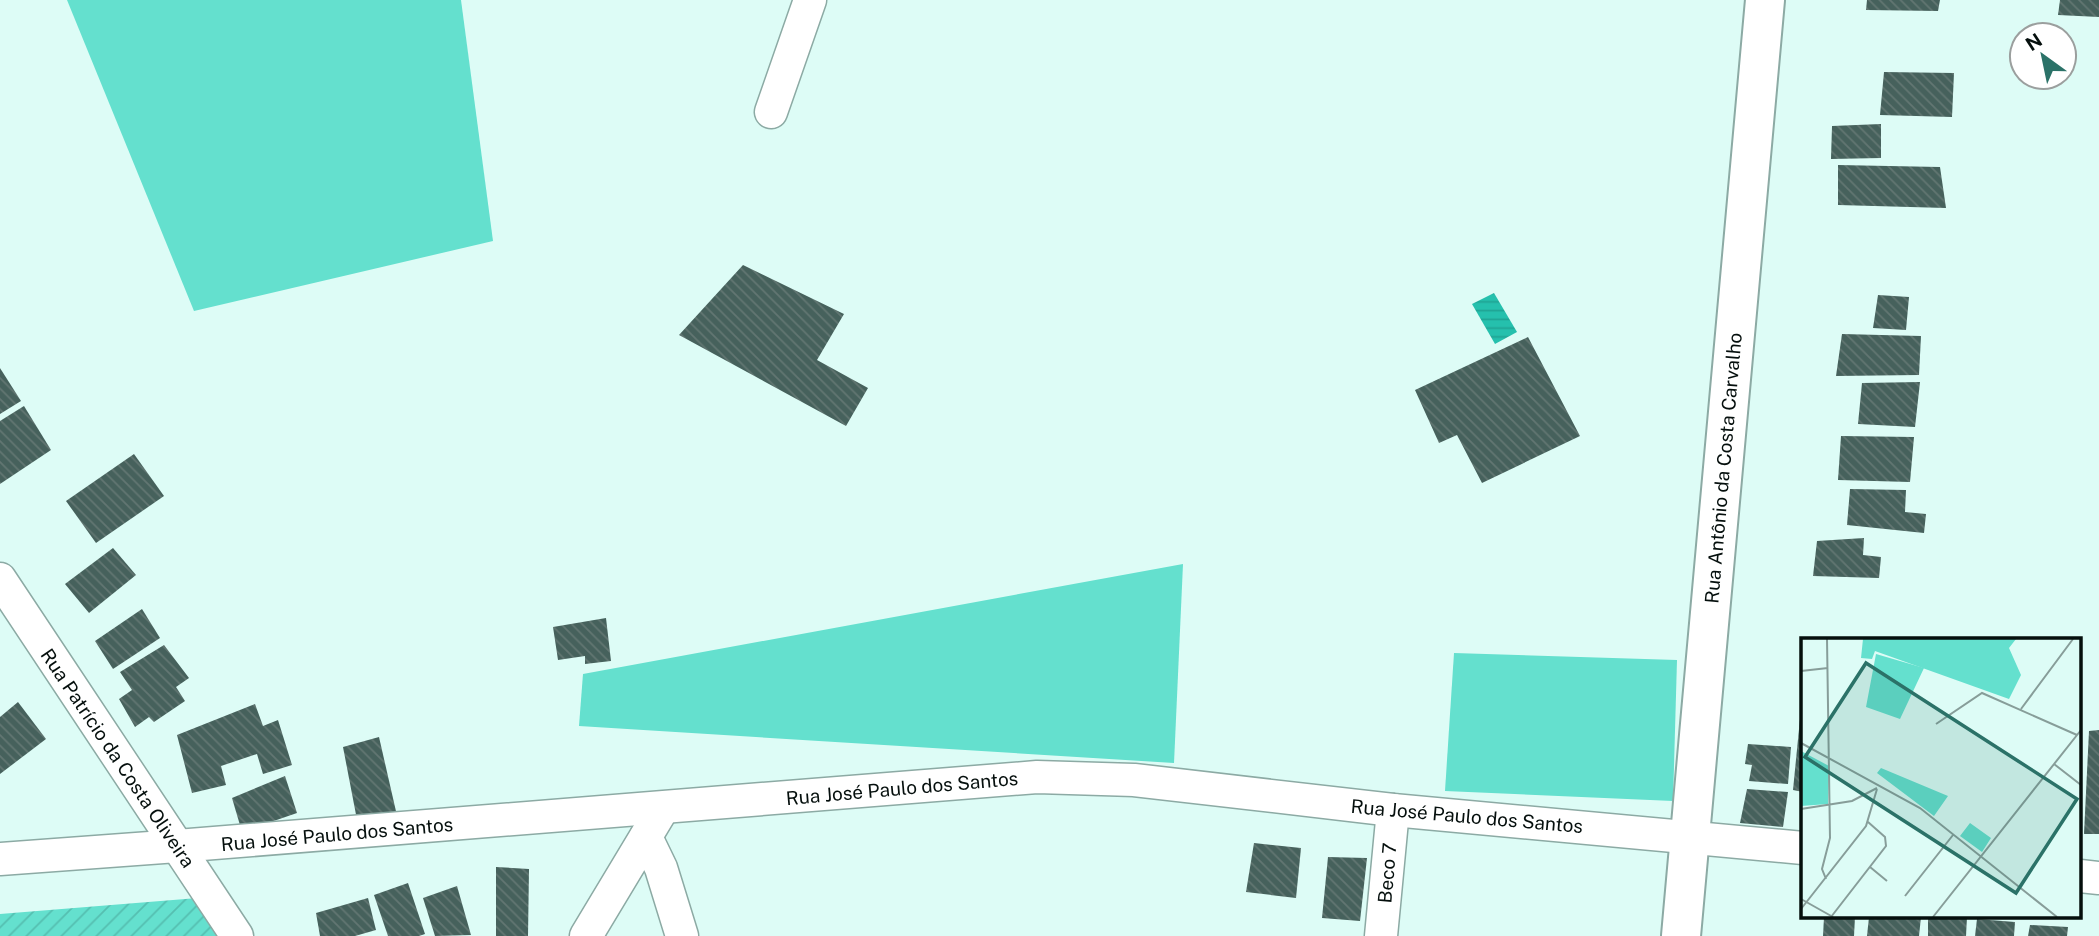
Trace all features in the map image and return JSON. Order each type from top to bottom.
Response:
[{"type":"street","points":[[771,112],[810,0]]},
{"type":"street","name":"Rua Antônio da Costa Carvalho","points":[[1681,936],[1765,0]]},
{"type":"street","name":"Rua Patrício da Costa Oliveira","points":[[0,579],[237,936]]},
{"type":"street","name":"Rua José Paulo dos Santos","points":[[0,859],[1037,777],[1134,780],[1392,810],[1801,848]]},
{"type":"street","points":[[586,936],[663,808]]},
{"type":"street","name":"Beco 7","points":[[1381,936],[1392,810]]},
{"type":"street","points":[[646,837],[662,868],[682,936]]},
{"type":"shaded area","points":[[67,0],[461,0],[493,241],[194,311]]},
{"type":"shaded area","points":[[1494,293],[1517,332],[1495,344],[1472,304]]},
{"type":"shaded area","points":[[1183,564],[1174,763],[579,726],[583,674]]},
{"type":"shaded area","points":[[1454,653],[1677,660],[1673,801],[1445,791]]},
{"type":"shaded area","points":[[210,897],[234,936],[0,936],[0,914]]},
{"type":"building","points":[[1867,0],[1940,0],[1938,11],[1866,10]]},
{"type":"building","points":[[2060,0],[2099,0],[2099,17],[2058,15]]},
{"type":"building","points":[[1884,72],[1954,73],[1952,117],[1880,115]]},
{"type":"building","points":[[1881,124],[1881,158],[1831,159],[1832,126]]},
{"type":"building","points":[[1838,165],[1940,167],[1946,208],[1838,205]]},
{"type":"building","points":[[743,265],[844,314],[817,360],[868,388],[846,426],[679,335]]},
{"type":"building","points":[[1878,295],[1909,297],[1906,330],[1873,328]]},
{"type":"building","points":[[1842,334],[1921,336],[1919,375],[1836,376]]},
{"type":"building","points":[[1528,337],[1580,436],[1482,483],[1457,435],[1439,443],[1415,390]]},
{"type":"building","points":[[0,368],[21,401],[0,414]]},
{"type":"building","points":[[1920,382],[1915,427],[1858,424],[1862,383]]},
{"type":"building","points":[[24,406],[51,450],[0,484],[0,421]]},
{"type":"building","points":[[1841,436],[1914,437],[1910,482],[1838,480]]},
{"type":"building","points":[[134,454],[164,496],[96,543],[66,501]]},
{"type":"building","points":[[1850,489],[1906,490],[1905,512],[1926,514],[1924,533],[1847,525]]},
{"type":"building","points":[[1864,538],[1863,555],[1881,557],[1879,578],[1813,576],[1817,541]]},
{"type":"building","points":[[113,548],[136,575],[89,613],[65,584]]},
{"type":"building","points":[[142,609],[160,638],[113,669],[95,641]]},
{"type":"building","points":[[606,618],[611,661],[585,664],[585,656],[558,660],[553,627]]},
{"type":"building","points":[[164,645],[189,678],[176,687],[185,701],[154,722],[149,717],[135,727],[119,699],[132,690],[120,672]]},
{"type":"building","points":[[18,702],[46,739],[0,774],[0,717]]},
{"type":"building","points":[[255,704],[263,726],[278,720],[292,765],[263,774],[257,754],[221,766],[226,785],[192,793],[177,735]]},
{"type":"building","points":[[1801,709],[1801,792],[1793,790]]},
{"type":"building","points":[[2099,730],[2099,834],[2084,834],[2089,731]]},
{"type":"building","points":[[379,737],[398,820],[358,825],[343,747]]},
{"type":"building","points":[[1748,744],[1791,747],[1788,784],[1749,781],[1752,765],[1745,764]]},
{"type":"building","points":[[285,776],[297,813],[242,832],[232,798]]},
{"type":"building","points":[[1747,789],[1788,792],[1783,827],[1740,823]]},
{"type":"building","points":[[1254,843],[1301,848],[1296,898],[1246,892]]},
{"type":"building","points":[[1328,857],[1367,858],[1360,921],[1322,918]]},
{"type":"building","points":[[496,867],[529,869],[528,936],[496,936]]},
{"type":"building","points":[[408,883],[425,934],[388,936],[374,895]]},
{"type":"building","points":[[457,886],[471,935],[435,936],[423,898]]},
{"type":"building","points":[[368,898],[376,930],[355,936],[320,936],[316,913]]},
{"type":"building","points":[[1824,918],[1855,918],[1854,936],[1823,936]]},
{"type":"building","points":[[1869,918],[1921,918],[1919,936],[1867,936]]},
{"type":"building","points":[[1928,918],[1967,918],[1966,936],[1928,936]]},
{"type":"building","points":[[1977,919],[2015,922],[2014,936],[1975,936]]},
{"type":"building","points":[[2030,925],[2068,927],[2067,936],[2028,936]]}]
